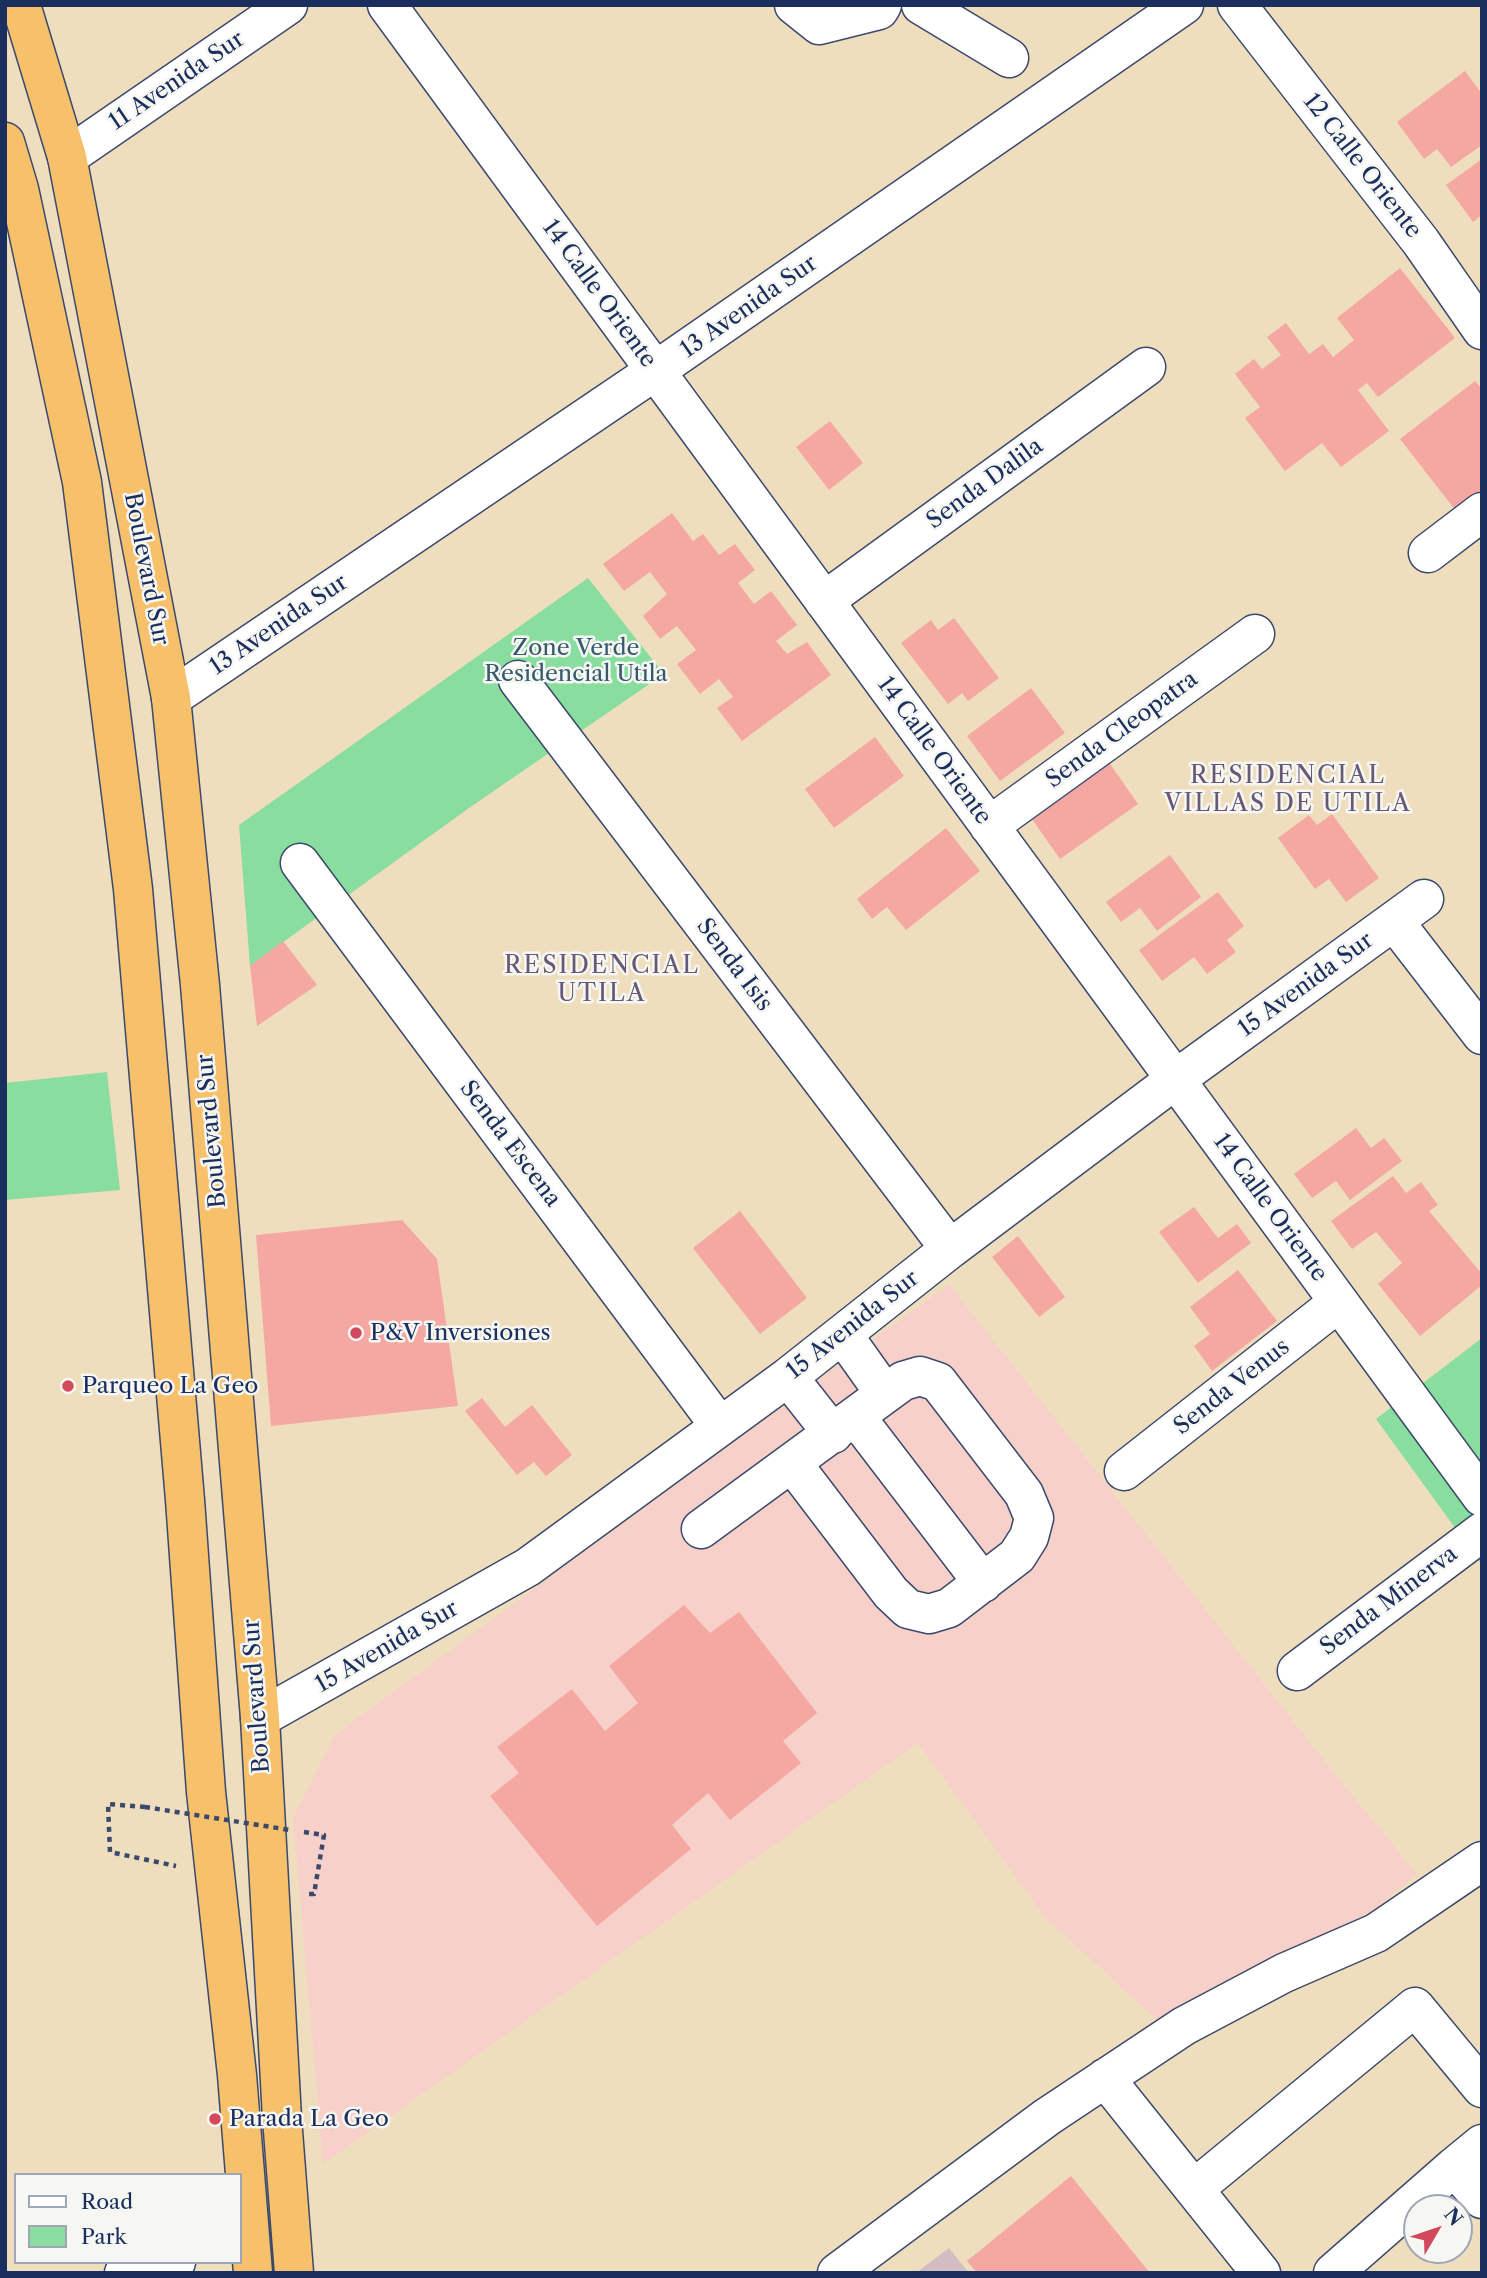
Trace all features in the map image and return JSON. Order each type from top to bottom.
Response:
[{"type":"highway","name":"Boulevard Sur","points":[[21,5],[66,157],[171,698],[201,999],[260,1718],[282,2119],[294,2273]]},
{"type":"highway","name":"Boulevard Sur","points":[[5,142],[19,189],[82,482],[133,888],[215,1874],[237,2075],[248,2256]]},
{"type":"street","name":"11 Avenida Sur","points":[[66,157],[288,5]]},
{"type":"street","name":"14 Calle Oriente","points":[[387,5],[1482,1497]]},
{"type":"street","points":[[794,5],[819,25],[879,10],[882,5]]},
{"type":"street","points":[[920,5],[1009,58]]},
{"type":"street","name":"13 Avenida Sur","points":[[171,698],[655,372],[1184,5]]},
{"type":"street","name":"12 Calle Oriente","points":[[1237,5],[1420,242],[1482,330]]},
{"type":"street","name":"Senda Dalila","points":[[824,601],[1146,367]]},
{"type":"street","points":[[1428,553],[1482,512]]},
{"type":"street","name":"Senda Cleopatra","points":[[989,826],[1255,634]]},
{"type":"street","name":"Senda Isis","points":[[518,680],[950,1249]]},
{"type":"street","name":"Senda Escena","points":[[300,863],[719,1425]]},
{"type":"street","name":"15 Avenida Sur","points":[[260,1718],[528,1567],[788,1377],[950,1249],[1176,1079],[1424,899]]},
{"type":"street","points":[[1394,921],[1482,1035]]},
{"type":"street","name":"Senda Venus","points":[[1124,1471],[1339,1302]]},
{"type":"street","points":[[843,1335],[886,1394]]},
{"type":"street","points":[[701,1529],[903,1381],[920,1376],[938,1382],[1024,1494],[1034,1518],[1029,1537],[1017,1556],[949,1608],[929,1614],[908,1609],[891,1592],[792,1463]]},
{"type":"street","points":[[788,1377],[844,1426],[983,1583]]},
{"type":"street","name":"Senda Minerva","points":[[1297,1671],[1482,1532]]},
{"type":"street","points":[[837,2273],[1047,2117],[1184,2026],[1284,1973],[1376,1933],[1482,1861]]},
{"type":"street","points":[[1194,2189],[1415,2007],[1482,2088]]},
{"type":"street","points":[[1105,2078],[1261,2273]]},
{"type":"street","points":[[1333,2273],[1468,2155],[1482,2199]]},
{"type":"street","points":[[124,2273],[167,2264]]},
{"type":"path","points":[[215,1874],[110,1852],[108,1804],[145,1807],[290,1830]]},
{"type":"shaded area","points":[[949,1284],[1341,1782],[1417,1874],[1372,1911],[1256,1967],[1158,2021],[1045,1917],[918,1743],[323,2164],[293,1818],[335,1735]]},
{"type":"shaded area","points":[[949,2248],[969,2273],[916,2273]]},
{"type":"green space","name":"Zone Verde Residencial Utila","points":[[588,578],[664,674],[469,808],[250,966],[239,825]]},
{"type":"green space","points":[[107,1072],[120,1190],[5,1200],[5,1083]]},
{"type":"green space","points":[[1482,1338],[1482,1565],[1376,1419]]},
{"type":"building","points":[[1465,71],[1482,94],[1482,145],[1451,167],[1437,149],[1424,159],[1397,122]]},
{"type":"building","points":[[1482,159],[1482,215],[1473,222],[1446,185]]},
{"type":"building","points":[[1400,268],[1455,338],[1378,397],[1367,383],[1358,390],[1389,431],[1341,467],[1322,443],[1285,471],[1245,418],[1260,407],[1235,374],[1254,359],[1262,369],[1281,355],[1267,337],[1286,323],[1309,354],[1323,344],[1333,357],[1354,340],[1337,318]]},
{"type":"building","points":[[1475,381],[1482,389],[1482,491],[1456,511],[1400,439]]},
{"type":"building","points":[[830,421],[863,463],[829,490],[796,447]]},
{"type":"building","points":[[672,513],[693,541],[703,534],[719,555],[735,544],[755,570],[738,583],[754,604],[771,591],[797,625],[776,641],[787,654],[807,642],[831,675],[742,741],[717,708],[733,697],[719,679],[700,694],[677,664],[696,650],[677,626],[660,639],[643,616],[667,594],[650,572],[624,591],[603,564]]},
{"type":"building","points":[[954,618],[999,678],[968,701],[962,693],[948,704],[901,643],[931,620],[938,630]]},
{"type":"building","points":[[1031,688],[1065,733],[1000,781],[967,736]]},
{"type":"building","points":[[875,737],[904,776],[834,828],[805,789]]},
{"type":"building","points":[[1108,761],[1138,804],[1060,859],[1029,815]]},
{"type":"building","points":[[1332,814],[1379,878],[1346,902],[1329,879],[1315,889],[1278,838],[1309,815],[1317,825]]},
{"type":"building","points":[[946,828],[980,871],[906,930],[887,907],[872,919],[857,899]]},
{"type":"building","points":[[1170,855],[1201,897],[1157,931],[1140,908],[1121,922],[1106,902]]},
{"type":"building","points":[[1218,892],[1244,926],[1227,940],[1236,952],[1207,974],[1194,957],[1162,981],[1139,950]]},
{"type":"building","points":[[283,941],[317,985],[257,1026],[250,966]]},
{"type":"building","points":[[1356,1128],[1371,1148],[1384,1138],[1402,1161],[1350,1200],[1336,1181],[1312,1198],[1294,1174]]},
{"type":"building","points":[[1393,1176],[1406,1193],[1421,1182],[1438,1205],[1429,1211],[1482,1274],[1482,1285],[1420,1336],[1378,1284],[1402,1263],[1376,1232],[1352,1249],[1331,1221]]},
{"type":"building","points":[[1194,1207],[1218,1238],[1237,1224],[1251,1243],[1198,1283],[1159,1232]]},
{"type":"building","points":[[740,1211],[807,1298],[760,1334],[693,1248]]},
{"type":"building","name":"P&V Inversiones","points":[[402,1220],[437,1259],[458,1406],[271,1426],[256,1235]]},
{"type":"building","points":[[1018,1236],[1065,1297],[1039,1317],[992,1257]]},
{"type":"building","points":[[1238,1270],[1277,1321],[1212,1371],[1194,1346],[1210,1334],[1190,1307]]},
{"type":"building","points":[[482,1398],[505,1427],[532,1405],[572,1455],[546,1476],[534,1462],[517,1475],[465,1411]]},
{"type":"building","points":[[684,1605],[710,1633],[739,1612],[817,1713],[783,1741],[801,1763],[730,1820],[708,1793],[672,1825],[691,1849],[597,1926],[490,1796],[519,1773],[497,1747],[572,1689],[605,1731],[638,1703],[609,1666]]},
{"type":"building","points":[[1071,2176],[1150,2273],[977,2273],[967,2261]]},
{"type":"place","name":"P&V Inversiones","points":[[356,1333]]},
{"type":"place","name":"Parqueo La Geo","points":[[68,1386]]},
{"type":"place","name":"Parada La Geo","points":[[215,2119]]},
{"type":"district","name":"RESIDENCIAL VILLAS DE UTILA","points":[[1288,790]]},
{"type":"district","name":"RESIDENCIAL UTILA","points":[[602,980]]}]
